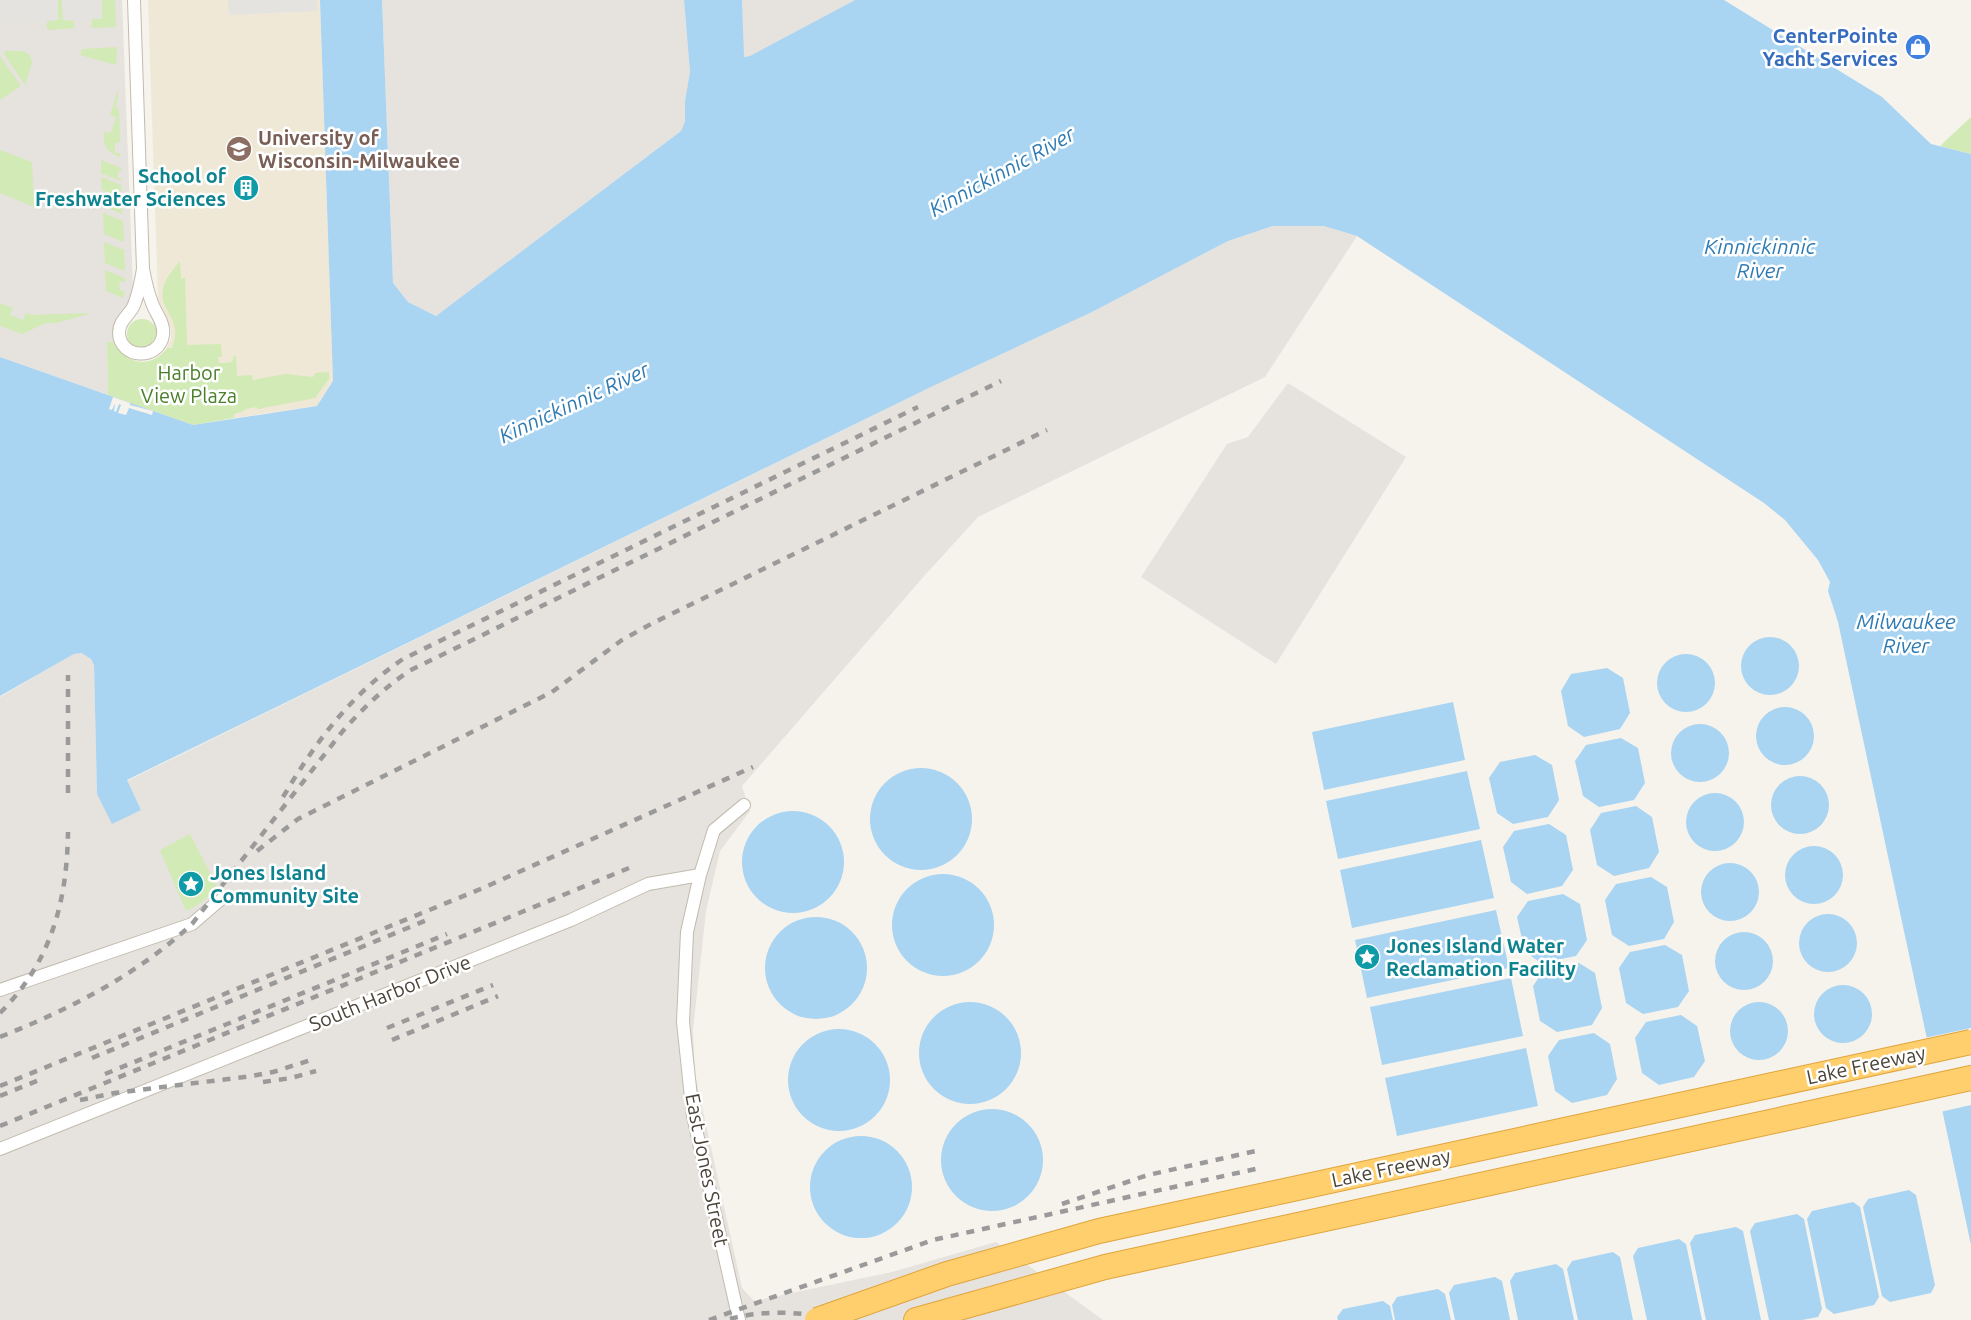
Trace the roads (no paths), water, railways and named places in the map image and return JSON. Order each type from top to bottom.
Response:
[{"type":"highway","name":"Lake Freeway","points":[[817,1320],[947,1274],[1098,1231],[1971,1042]]},
{"type":"highway","name":"Lake Freeway","points":[[916,1320],[1104,1267],[1971,1078]]},
{"type":"street","points":[[134,0],[143,268],[151,302],[162,322],[163,329],[161,343],[144,354],[130,351],[124,346],[119,332],[120,325],[130,313],[137,297],[143,268]]},
{"type":"street","points":[[700,875],[714,830],[744,805]]},
{"type":"street","name":"South Harbor Drive","points":[[0,1149],[571,920],[648,884],[700,875]]},
{"type":"street","name":"East Jones Street","points":[[700,875],[687,932],[683,1022],[693,1116],[739,1320]]},
{"type":"street","points":[[0,990],[192,924],[221,899]]},
{"type":"water","name":"Kinnickinnic River","points":[[320,0],[382,0],[393,283],[408,302],[436,316],[681,131],[685,122],[685,101],[690,72],[684,0],[742,0],[744,57],[750,56],[855,0],[1724,0],[1882,97],[1931,144],[1971,154],[1971,1245],[1838,622],[1828,591],[1830,582],[1818,560],[1785,520],[1764,503],[1357,236],[1324,226],[1273,226],[1228,241],[1092,312],[933,386],[127,780],[141,810],[112,824],[97,794],[94,665],[91,659],[81,653],[74,654],[0,696],[0,357],[193,425],[317,406],[333,381]]},
{"type":"water","points":[[1770,637],[1781,639],[1794,650],[1799,666],[1797,677],[1786,690],[1770,695],[1759,693],[1746,682],[1741,666],[1743,655],[1754,642]]},
{"type":"water","points":[[1686,654],[1697,656],[1710,667],[1715,683],[1713,694],[1702,707],[1686,712],[1675,710],[1662,699],[1657,683],[1659,672],[1670,659]]},
{"type":"water","points":[[1607,668],[1623,678],[1630,713],[1620,729],[1584,737],[1568,726],[1561,691],[1571,674]]},
{"type":"water","points":[[1453,702],[1465,760],[1324,790],[1312,732]]},
{"type":"water","points":[[1785,707],[1796,709],[1809,720],[1814,736],[1812,747],[1801,760],[1785,765],[1774,763],[1761,752],[1756,736],[1758,725],[1769,712]]},
{"type":"water","points":[[1700,724],[1711,726],[1724,737],[1729,753],[1727,764],[1716,777],[1700,782],[1689,780],[1676,769],[1671,753],[1673,742],[1684,729]]},
{"type":"water","points":[[1621,738],[1638,748],[1645,783],[1634,800],[1599,807],[1583,796],[1575,761],[1586,745]]},
{"type":"water","points":[[1535,755],[1552,765],[1559,800],[1548,817],[1513,824],[1497,813],[1489,778],[1500,762]]},
{"type":"water","points":[[921,768],[941,772],[957,783],[968,799],[972,819],[968,839],[957,855],[941,866],[921,870],[901,866],[885,855],[874,839],[870,819],[874,799],[885,783],[901,772]]},
{"type":"water","points":[[1467,771],[1480,829],[1338,859],[1326,801]]},
{"type":"water","points":[[1800,776],[1811,778],[1824,789],[1829,805],[1827,816],[1816,829],[1800,834],[1789,832],[1776,821],[1771,805],[1773,794],[1784,781]]},
{"type":"water","points":[[1715,793],[1726,795],[1739,806],[1744,822],[1742,833],[1731,846],[1715,851],[1704,849],[1691,838],[1686,822],[1688,811],[1699,798]]},
{"type":"water","points":[[1636,806],[1652,817],[1659,852],[1649,868],[1614,876],[1597,865],[1590,830],[1601,813]]},
{"type":"water","points":[[793,811],[813,815],[829,826],[840,842],[844,862],[840,882],[829,898],[813,909],[793,913],[773,909],[757,898],[746,882],[742,862],[746,842],[757,826],[773,815]]},
{"type":"water","points":[[1549,824],[1566,835],[1573,870],[1562,886],[1527,894],[1511,882],[1503,847],[1514,831]]},
{"type":"water","points":[[1481,840],[1494,898],[1352,928],[1340,870]]},
{"type":"water","points":[[1814,846],[1825,848],[1838,859],[1843,875],[1841,886],[1830,899],[1814,904],[1803,902],[1790,891],[1785,875],[1787,864],[1798,851]]},
{"type":"water","points":[[1730,863],[1741,865],[1754,876],[1759,892],[1757,903],[1746,916],[1730,921],[1719,919],[1706,908],[1701,892],[1703,881],[1714,868]]},
{"type":"water","points":[[943,874],[963,878],[979,889],[990,905],[994,925],[990,945],[979,961],[963,972],[943,976],[923,972],[907,961],[896,945],[892,925],[896,905],[907,889],[923,878]]},
{"type":"water","points":[[1651,877],[1667,887],[1674,922],[1664,939],[1629,946],[1612,935],[1605,900],[1616,884]]},
{"type":"water","points":[[1563,894],[1580,904],[1587,940],[1576,956],[1541,963],[1525,952],[1517,917],[1528,901]]},
{"type":"water","points":[[1496,910],[1509,968],[1367,998],[1355,940]]},
{"type":"water","points":[[1828,914],[1839,916],[1852,927],[1857,943],[1855,954],[1844,967],[1828,972],[1817,970],[1804,959],[1799,943],[1801,932],[1812,919]]},
{"type":"water","points":[[816,917],[836,921],[852,932],[863,948],[867,968],[863,988],[852,1004],[836,1015],[816,1019],[796,1015],[780,1004],[769,988],[765,968],[769,948],[780,932],[796,921]]},
{"type":"water","points":[[1744,932],[1755,934],[1768,945],[1773,961],[1771,972],[1760,985],[1744,990],[1733,988],[1720,977],[1715,961],[1717,950],[1728,937]]},
{"type":"water","points":[[1665,945],[1682,955],[1689,991],[1678,1007],[1643,1014],[1626,1003],[1619,968],[1630,952]]},
{"type":"water","points":[[1579,963],[1595,973],[1602,1008],[1592,1025],[1557,1032],[1540,1021],[1533,986],[1544,970]]},
{"type":"water","points":[[1511,978],[1523,1036],[1382,1065],[1370,1007]]},
{"type":"water","points":[[1843,985],[1854,987],[1867,998],[1872,1014],[1870,1025],[1859,1038],[1843,1043],[1832,1041],[1819,1030],[1814,1014],[1816,1003],[1827,990]]},
{"type":"water","points":[[970,1002],[990,1006],[1006,1017],[1017,1033],[1021,1053],[1017,1073],[1006,1089],[990,1100],[970,1104],[950,1100],[934,1089],[923,1073],[919,1053],[923,1033],[934,1017],[950,1006]]},
{"type":"water","points":[[1759,1002],[1770,1004],[1783,1015],[1788,1031],[1786,1042],[1775,1055],[1759,1060],[1748,1058],[1735,1047],[1730,1031],[1732,1020],[1743,1007]]},
{"type":"water","points":[[1681,1015],[1697,1026],[1705,1061],[1694,1077],[1659,1085],[1642,1073],[1635,1038],[1646,1022]]},
{"type":"water","points":[[839,1029],[859,1033],[875,1044],[886,1060],[890,1080],[886,1100],[875,1116],[859,1127],[839,1131],[819,1127],[803,1116],[792,1100],[788,1080],[792,1060],[803,1044],[819,1033]]},
{"type":"water","points":[[1594,1033],[1610,1044],[1617,1079],[1607,1095],[1572,1103],[1555,1091],[1548,1056],[1559,1040]]},
{"type":"water","points":[[1526,1048],[1538,1106],[1397,1136],[1385,1078]]},
{"type":"water","points":[[992,1109],[1012,1113],[1028,1124],[1039,1140],[1043,1160],[1039,1180],[1028,1196],[1012,1207],[992,1211],[972,1207],[956,1196],[945,1180],[941,1160],[945,1140],[956,1124],[972,1113]]},
{"type":"water","points":[[861,1136],[881,1140],[897,1151],[908,1167],[912,1187],[908,1207],[897,1223],[881,1234],[861,1238],[841,1234],[825,1223],[814,1207],[810,1187],[814,1167],[825,1151],[841,1140]]},
{"type":"water","points":[[1909,1190],[1916,1195],[1935,1285],[1931,1293],[1890,1302],[1882,1296],[1863,1207],[1868,1199]]},
{"type":"water","points":[[1853,1202],[1860,1207],[1879,1297],[1874,1305],[1834,1314],[1826,1308],[1807,1219],[1812,1211]]},
{"type":"water","points":[[1797,1214],[1804,1219],[1822,1309],[1818,1317],[1802,1320],[1769,1320],[1750,1231],[1755,1223]]},
{"type":"water","points":[[1736,1227],[1743,1231],[1761,1320],[1706,1320],[1690,1243],[1695,1235]]},
{"type":"water","points":[[1679,1239],[1686,1244],[1702,1320],[1647,1320],[1633,1256],[1638,1248]]},
{"type":"water","points":[[1613,1252],[1620,1257],[1633,1320],[1578,1320],[1567,1269],[1572,1261]]},
{"type":"water","points":[[1556,1264],[1563,1269],[1574,1320],[1518,1320],[1510,1281],[1515,1273]]},
{"type":"water","points":[[1495,1277],[1502,1281],[1510,1320],[1455,1320],[1449,1293],[1454,1285]]},
{"type":"water","points":[[1438,1289],[1445,1294],[1451,1320],[1395,1320],[1392,1305],[1397,1297]]},
{"type":"water","points":[[1383,1301],[1390,1306],[1393,1320],[1338,1320],[1337,1317],[1343,1309]]},
{"type":"railway","points":[[0,1037],[52,1015],[126,975],[192,924],[342,732],[373,700],[409,671],[1001,381]]},
{"type":"railway","points":[[283,797],[335,721],[366,688],[403,659],[918,407]]},
{"type":"railway","points":[[257,851],[298,819],[552,692],[622,640],[651,624],[1047,430]]},
{"type":"railway","points":[[68,675],[68,793]]},
{"type":"railway","points":[[0,1086],[483,888],[753,767]]},
{"type":"railway","points":[[0,1013],[32,973],[53,930],[64,883],[68,832]]},
{"type":"railway","points":[[0,1126],[629,868]]},
{"type":"railway","points":[[92,1058],[427,920]]},
{"type":"railway","points":[[105,1074],[447,934]]},
{"type":"railway","points":[[387,1028],[493,985]]},
{"type":"railway","points":[[392,1040],[498,996]]},
{"type":"railway","points":[[80,1100],[115,1093],[252,1076],[311,1060]]},
{"type":"railway","points":[[263,1082],[316,1071]]},
{"type":"railway","points":[[0,1096],[39,1080]]},
{"type":"railway","points":[[1062,1204],[1148,1175],[1256,1151]]},
{"type":"railway","points":[[709,1320],[933,1240],[1260,1168]]},
{"type":"railway","points":[[730,1319],[757,1314],[785,1313],[840,1320]]},
{"type":"place","name":"CenterPointe Yacht Services","points":[[1918,47]]},
{"type":"place","name":"University of Wisconsin-Milwaukee","points":[[239,149]]},
{"type":"place","name":"School of Freshwater Sciences","points":[[246,188]]},
{"type":"place","name":"Jones Island Community Site","points":[[191,884]]},
{"type":"place","name":"Jones Island Water Reclamation Facility","points":[[1367,957]]},
{"type":"park label","name":"Harbor View Plaza","points":[[189,384]]},
{"type":"water label","name":"Milwaukee River","points":[[1906,634]]}]
